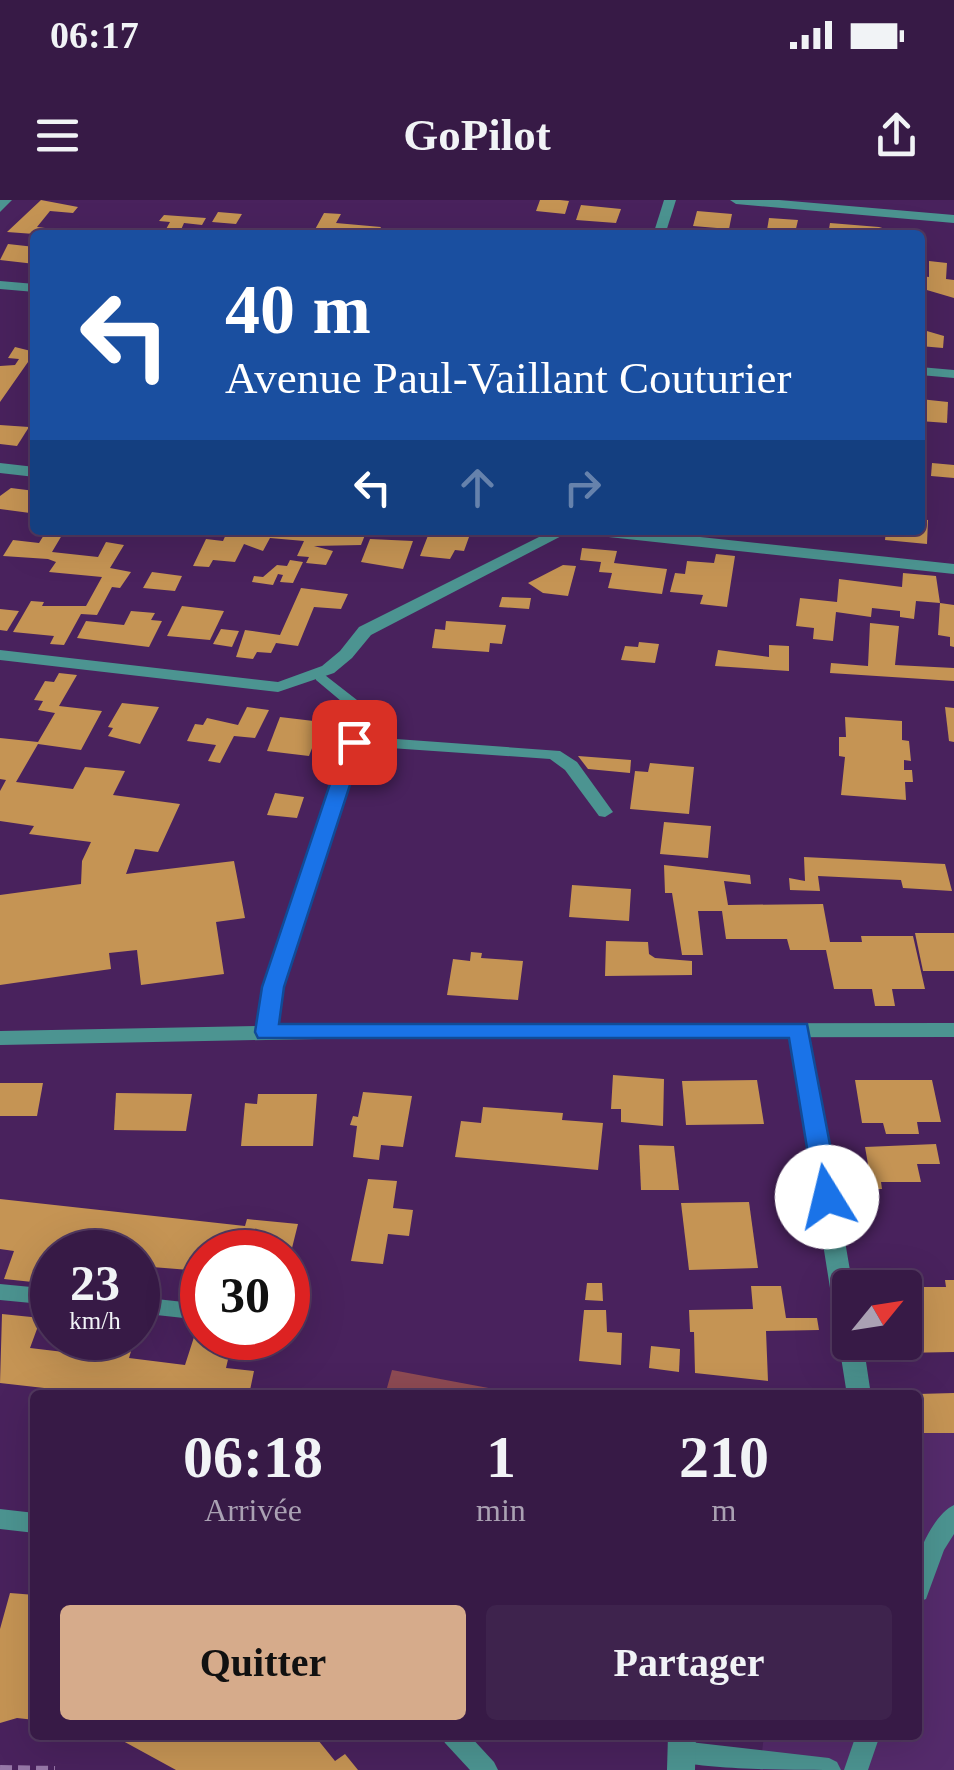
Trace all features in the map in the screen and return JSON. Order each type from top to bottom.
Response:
[{"type":"street","points":[[0,208],[6,200]]},
{"type":"street","points":[[661,230],[670,200]]},
{"type":"street","points":[[736,200],[954,219]]},
{"type":"street","points":[[0,285],[30,288]]},
{"type":"street","points":[[925,371],[954,374]]},
{"type":"street","points":[[0,468],[30,471]]},
{"type":"street","points":[[0,655],[278,686],[320,677],[349,654],[365,631],[555,535]]},
{"type":"street","points":[[636,535],[954,570]]},
{"type":"street","points":[[799,1030],[838,1270]]},
{"type":"street","points":[[0,1038],[266,1032],[954,1030]]},
{"type":"street","points":[[853,1360],[858,1390]]},
{"type":"lane","points":[[320,677],[349,700],[345,734],[354,742],[554,754],[571,766],[604,812]]},
{"type":"lane","points":[[266,1032],[273,987],[354,742]]},
{"type":"lane","points":[[0,1292],[30,1295]]},
{"type":"lane","points":[[922,1580],[934,1546],[954,1515]]},
{"type":"lane","points":[[0,1518],[30,1522]]},
{"type":"lane","points":[[458,1740],[486,1770],[496,1770]]},
{"type":"lane","points":[[856,1770],[866,1740]]},
{"type":"lane","points":[[681,1753],[829,1770]]},
{"type":"path","points":[[0,1769],[55,1770]]},
{"type":"shaded area","points":[[392,1370],[499,1390],[386,1390]]},
{"type":"shaded area","points":[[922,1433],[954,1433],[954,1770],[760,1770],[763,1740],[922,1740]]},
{"type":"building","points":[[41,200],[78,207],[73,213],[50,211],[37,227],[52,230],[7,232]]},
{"type":"building","points":[[540,200],[569,201],[565,214],[536,211]]},
{"type":"building","points":[[581,205],[621,209],[616,223],[576,220]]},
{"type":"building","points":[[697,211],[732,214],[729,229],[693,226]]},
{"type":"building","points":[[218,212],[242,214],[236,224],[212,222]]},
{"type":"building","points":[[324,213],[341,214],[336,223],[381,227],[380,230],[315,230]]},
{"type":"building","points":[[164,215],[206,218],[202,225],[184,223],[181,230],[166,230],[170,222],[159,221]]},
{"type":"building","points":[[769,218],[798,220],[796,230],[767,230]]},
{"type":"building","points":[[830,223],[889,230],[829,230]]},
{"type":"building","points":[[8,244],[30,246],[30,263],[0,260]]},
{"type":"building","points":[[929,261],[947,263],[946,279],[954,280],[954,298],[925,289],[925,277],[929,277]]},
{"type":"building","points":[[925,330],[944,336],[943,348],[925,346]]},
{"type":"building","points":[[15,347],[30,351],[30,359],[0,402],[0,366],[15,365],[19,359],[8,358]]},
{"type":"building","points":[[925,400],[948,402],[947,423],[925,421]]},
{"type":"building","points":[[0,425],[29,427],[17,446],[0,444]]},
{"type":"building","points":[[932,463],[954,465],[954,478],[931,476]]},
{"type":"building","points":[[11,488],[30,490],[30,513],[0,509],[0,496]]},
{"type":"building","points":[[925,520],[928,520],[927,544],[885,540],[886,535],[925,535]]},
{"type":"building","points":[[44,535],[62,535],[52,552],[98,557],[106,542],[124,545],[110,568],[131,572],[120,588],[112,587],[97,615],[81,614],[64,645],[50,644],[54,636],[13,632],[31,601],[44,602],[42,606],[86,606],[102,577],[49,572],[56,562],[48,559],[3,556],[13,540],[39,543]]},
{"type":"building","points":[[226,535],[365,535],[361,545],[314,546],[333,551],[326,565],[306,563],[309,557],[297,556],[304,541],[270,538],[263,551],[244,544],[235,562],[213,560],[209,567],[193,566],[206,539],[223,541]]},
{"type":"building","points":[[428,535],[469,537],[464,551],[455,550],[450,559],[420,556]]},
{"type":"building","points":[[370,539],[413,541],[403,569],[361,562]]},
{"type":"building","points":[[582,548],[617,551],[614,563],[667,569],[662,594],[608,588],[612,573],[599,572],[601,562],[580,560]]},
{"type":"building","points":[[716,554],[735,556],[727,607],[700,604],[703,595],[670,592],[675,573],[685,574],[687,561],[714,563]]},
{"type":"building","points":[[290,560],[303,562],[293,583],[280,582],[283,575],[278,574],[273,585],[252,582],[254,576],[263,577],[277,565],[287,566]]},
{"type":"building","points":[[563,565],[576,566],[568,596],[543,593],[528,583]]},
{"type":"building","points":[[152,572],[182,576],[175,591],[143,588]]},
{"type":"building","points":[[903,573],[936,576],[940,603],[916,601],[914,619],[900,617],[900,611],[872,608],[871,617],[836,612],[833,641],[813,639],[814,628],[796,626],[800,598],[837,602],[839,579],[902,587]]},
{"type":"building","points":[[301,588],[348,594],[341,609],[314,607],[298,646],[276,643],[271,653],[257,652],[253,659],[236,657],[245,630],[280,635]]},
{"type":"building","points":[[502,597],[531,598],[529,609],[499,607]]},
{"type":"building","points":[[940,603],[954,605],[954,647],[950,646],[950,637],[938,635]]},
{"type":"building","points":[[182,606],[224,611],[210,640],[167,636]]},
{"type":"building","points":[[0,609],[19,611],[7,631],[0,630]]},
{"type":"building","points":[[131,611],[155,613],[151,620],[162,621],[149,647],[77,638],[86,621],[124,625]]},
{"type":"building","points":[[446,621],[506,625],[502,644],[490,643],[489,652],[432,648],[435,629],[445,630]]},
{"type":"building","points":[[870,623],[899,626],[895,665],[954,668],[954,681],[830,673],[831,663],[868,666]]},
{"type":"building","points":[[221,629],[239,631],[232,647],[213,644]]},
{"type":"building","points":[[639,642],[659,644],[655,663],[621,660],[625,646],[638,647]]},
{"type":"building","points":[[769,645],[789,646],[789,671],[715,666],[718,650],[769,657]]},
{"type":"building","points":[[59,673],[77,675],[59,706],[102,711],[81,750],[38,744],[16,782],[73,789],[85,767],[125,771],[113,795],[180,804],[158,852],[135,849],[126,874],[234,861],[245,918],[216,922],[224,974],[141,985],[137,950],[109,953],[111,969],[0,985],[0,895],[81,884],[82,861],[91,842],[29,834],[34,826],[0,821],[0,791],[6,780],[0,779],[0,738],[38,742],[55,713],[38,710],[43,701],[34,700],[45,681],[54,682]]},
{"type":"building","points":[[122,703],[159,707],[140,744],[108,736],[113,728],[108,727]]},
{"type":"building","points":[[247,707],[269,710],[255,738],[234,736],[220,763],[208,761],[216,745],[187,741],[195,724],[203,725],[207,718],[238,725]]},
{"type":"building","points":[[945,707],[954,708],[954,742],[949,741]]},
{"type":"building","points":[[280,717],[322,722],[309,756],[267,751]]},
{"type":"building","points":[[845,717],[902,721],[902,740],[909,741],[911,761],[904,760],[904,770],[912,770],[913,782],[905,782],[906,800],[841,795],[845,757],[839,756],[839,737],[846,737]]},
{"type":"building","points":[[578,756],[631,760],[630,773],[588,769]]},
{"type":"building","points":[[650,763],[694,767],[689,814],[630,809],[635,771],[648,772]]},
{"type":"building","points":[[275,793],[304,797],[297,818],[267,815]]},
{"type":"building","points":[[664,822],[711,826],[708,858],[660,854]]},
{"type":"building","points":[[804,857],[945,864],[952,891],[903,888],[901,880],[818,876],[820,891],[790,890],[789,878],[805,881]]},
{"type":"building","points":[[664,865],[750,875],[751,884],[724,881],[728,905],[823,904],[830,942],[862,942],[861,936],[913,936],[925,989],[892,989],[895,1006],[875,1006],[872,989],[834,989],[826,950],[790,950],[787,939],[726,939],[722,911],[698,911],[703,955],[682,955],[672,893],[665,893]]},
{"type":"building","points":[[572,885],[631,889],[629,921],[569,917]]},
{"type":"building","points":[[915,933],[954,933],[954,971],[923,971]]},
{"type":"building","points":[[606,941],[648,942],[649,954],[655,958],[692,961],[692,975],[605,976]]},
{"type":"building","points":[[471,952],[482,953],[481,958],[523,961],[518,1000],[447,995],[453,959],[470,961]]},
{"type":"building","points":[[613,1075],[664,1079],[663,1126],[621,1122],[621,1109],[611,1109]]},
{"type":"building","points":[[757,1080],[764,1124],[686,1125],[682,1081]]},
{"type":"building","points":[[855,1080],[932,1080],[941,1122],[917,1122],[919,1134],[886,1134],[883,1123],[862,1123]]},
{"type":"building","points":[[0,1083],[43,1083],[37,1116],[0,1116]]},
{"type":"building","points":[[363,1092],[412,1096],[403,1147],[381,1145],[379,1160],[353,1157],[357,1126],[350,1125],[353,1116],[358,1117]]},
{"type":"building","points":[[116,1093],[192,1094],[186,1131],[114,1130]]},
{"type":"building","points":[[258,1094],[317,1094],[313,1146],[241,1146],[245,1103],[257,1104]]},
{"type":"building","points":[[483,1107],[563,1113],[562,1120],[603,1123],[598,1170],[455,1157],[461,1121],[481,1123]]},
{"type":"building","points":[[936,1144],[940,1164],[917,1164],[921,1182],[881,1182],[882,1189],[849,1189],[847,1175],[870,1176],[865,1147]]},
{"type":"building","points":[[639,1145],[674,1146],[679,1190],[641,1190]]},
{"type":"building","points":[[368,1179],[397,1181],[393,1208],[413,1210],[409,1236],[388,1234],[383,1264],[351,1261]]},
{"type":"building","points":[[0,1199],[245,1226],[247,1219],[298,1224],[296,1230],[180,1230],[180,1269],[160,1268],[160,1230],[30,1230],[30,1282],[4,1279],[14,1251],[0,1249]]},
{"type":"building","points":[[749,1202],[758,1268],[689,1270],[681,1203]]},
{"type":"building","points":[[945,1280],[954,1280],[954,1352],[922,1353],[922,1287],[946,1287]]},
{"type":"building","points":[[587,1283],[602,1283],[603,1301],[585,1300]]},
{"type":"building","points":[[751,1286],[781,1286],[786,1318],[817,1318],[819,1330],[766,1331],[768,1381],[695,1373],[689,1310],[753,1309]]},
{"type":"building","points":[[584,1310],[606,1310],[607,1332],[622,1333],[621,1365],[579,1361]]},
{"type":"building","points":[[2,1314],[30,1317],[30,1360],[145,1360],[185,1365],[187,1360],[228,1360],[226,1368],[254,1371],[250,1390],[62,1390],[0,1383]]},
{"type":"building","points":[[651,1346],[680,1349],[679,1372],[649,1368]]},
{"type":"building","points":[[954,1393],[954,1433],[922,1433],[922,1394]]},
{"type":"building","points":[[10,1593],[30,1595],[30,1719],[0,1723],[0,1629]]},
{"type":"building","points":[[121,1740],[318,1740],[335,1761],[345,1754],[358,1770],[176,1770]]},
{"type":"route","points":[[354,742],[273,987],[266,1032],[799,1030],[827,1197]]}]
